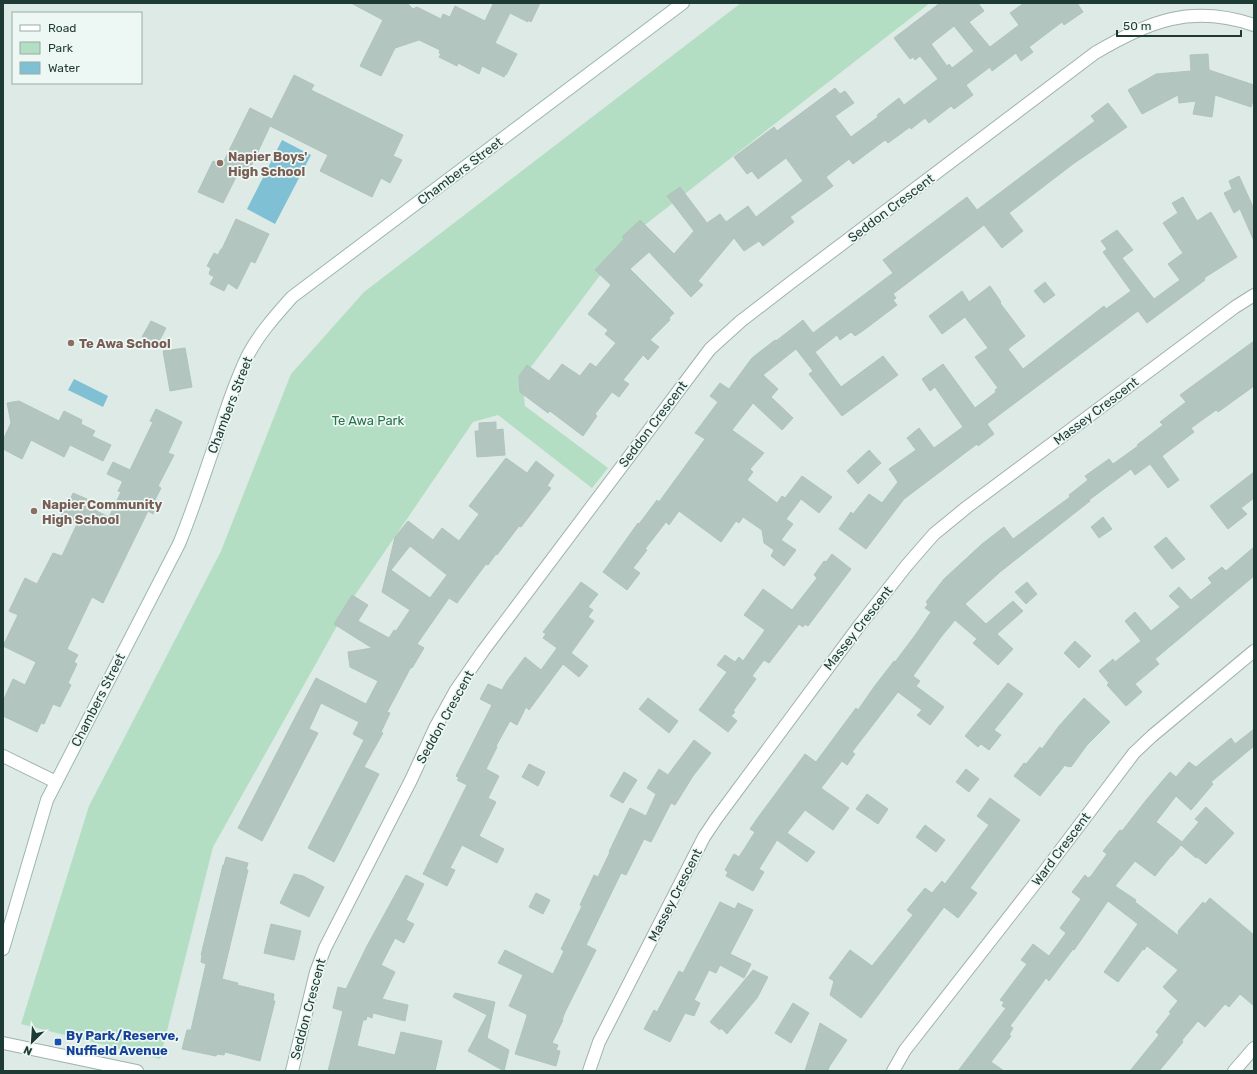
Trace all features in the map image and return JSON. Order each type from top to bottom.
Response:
[{"type":"street","name":"Chambers Street","points":[[3,949],[47,800],[179,544],[235,387],[249,355],[274,317],[292,297],[318,277],[684,3]]},
{"type":"street","name":"Seddon Crescent","points":[[292,1071],[316,972],[325,948],[411,780],[435,728],[456,690],[710,349],[741,321],[789,284],[1095,53],[1134,31],[1175,18],[1199,16],[1223,17],[1254,25]]},
{"type":"street","name":"Massey Crescent","points":[[589,1071],[599,1042],[704,837],[729,800],[859,626],[907,565],[934,534],[967,507],[1235,307],[1254,295]]},
{"type":"street","name":"Ward Crescent","points":[[893,1071],[905,1050],[1041,876],[1134,753],[1254,650]]},
{"type":"street","points":[[3,756],[56,782]]},
{"type":"street","points":[[3,1043],[137,1071]]},
{"type":"street","points":[[1234,1071],[1254,1048]]},
{"type":"green space","name":"Te Awa Park","points":[[741,3],[930,3],[628,238],[522,379],[525,406],[608,468],[592,488],[498,415],[473,422],[351,601],[213,847],[160,1059],[21,1024],[89,806],[221,551],[291,374],[364,292]]},
{"type":"water","points":[[282,140],[311,155],[275,224],[247,209]]},
{"type":"water","points":[[74,379],[108,396],[103,407],[68,390]]},
{"type":"building","points":[[351,3],[407,3],[413,9],[417,7],[441,19],[443,14],[450,17],[455,6],[485,21],[493,4],[491,3],[540,3],[531,22],[510,13],[495,43],[517,54],[504,77],[482,66],[479,74],[458,63],[457,66],[439,57],[441,54],[439,53],[440,50],[419,40],[395,48],[381,76],[360,66],[383,20]]},
{"type":"building","points":[[940,3],[978,3],[984,11],[969,22],[990,47],[1019,25],[1010,13],[1024,3],[1077,3],[1083,12],[1064,25],[1062,22],[1029,47],[1033,52],[1021,61],[1016,53],[992,71],[990,67],[966,85],[973,95],[954,109],[951,106],[929,123],[925,118],[911,129],[910,127],[888,143],[885,140],[853,164],[849,159],[826,177],[833,186],[790,217],[794,222],[763,246],[759,241],[744,251],[734,238],[698,281],[703,285],[691,297],[649,252],[630,269],[674,313],[669,318],[670,320],[650,340],[659,347],[648,360],[643,355],[623,380],[629,384],[619,397],[612,392],[595,414],[597,416],[583,436],[550,411],[548,413],[520,392],[519,376],[527,365],[549,381],[562,364],[580,376],[590,363],[596,367],[616,343],[605,334],[608,330],[588,314],[611,285],[595,270],[624,239],[622,237],[640,220],[674,254],[694,231],[667,196],[680,187],[707,223],[720,214],[726,222],[748,206],[756,217],[803,181],[786,158],[758,179],[752,171],[747,174],[734,157],[774,127],[777,131],[835,88],[840,94],[845,91],[854,103],[835,116],[851,137],[878,117],[877,115],[899,98],[904,105],[938,79],[920,56],[915,60],[913,57],[910,59],[894,38]],"holes":[[[954,26],[974,51],[952,68],[949,64],[947,66],[931,44]]]},
{"type":"building","points":[[1208,54],[1209,70],[1254,85],[1254,97],[1251,107],[1215,95],[1212,117],[1193,114],[1196,101],[1179,103],[1178,95],[1142,114],[1128,90],[1156,74],[1191,71],[1190,55]]},
{"type":"building","points":[[294,75],[314,85],[311,90],[403,135],[393,156],[402,160],[390,183],[381,178],[372,197],[320,171],[328,155],[270,126],[248,173],[240,169],[223,203],[198,192],[213,161],[222,165],[250,108],[272,119]]},
{"type":"building","points":[[1108,103],[1127,127],[1073,164],[1009,213],[1023,231],[1002,248],[984,225],[893,294],[896,298],[893,300],[897,305],[864,330],[855,336],[851,332],[840,340],[837,335],[815,352],[841,387],[883,356],[898,375],[842,416],[809,374],[813,371],[796,349],[763,375],[778,389],[771,397],[793,418],[782,430],[753,403],[732,430],[764,453],[750,469],[753,472],[747,480],[777,503],[782,496],[785,498],[802,476],[832,497],[819,513],[801,499],[786,519],[793,524],[781,540],[796,550],[784,566],[771,556],[774,550],[764,543],[762,530],[743,517],[739,523],[736,521],[721,542],[679,511],[669,525],[666,522],[645,549],[647,550],[633,568],[640,573],[627,590],[603,572],[638,523],[639,524],[657,500],[659,502],[705,439],[695,433],[718,402],[710,396],[720,383],[729,389],[752,358],[803,320],[813,333],[893,273],[883,260],[967,197],[977,210],[1095,121],[1091,116]]},
{"type":"building","points":[[1239,176],[1254,209],[1254,241],[1240,209],[1234,213],[1224,193],[1232,189],[1229,181]]},
{"type":"building","points":[[1183,197],[1197,221],[1211,212],[1237,257],[1204,278],[1205,280],[1147,323],[1138,311],[987,424],[994,434],[978,446],[977,444],[904,499],[866,549],[839,529],[851,512],[853,514],[869,494],[882,503],[898,482],[889,469],[916,450],[907,438],[919,428],[934,448],[963,427],[935,387],[930,391],[922,379],[943,364],[975,408],[996,392],[995,390],[998,388],[975,357],[988,348],[965,317],[942,334],[929,316],[962,291],[969,302],[990,286],[1001,302],[1000,303],[1025,336],[1008,349],[1023,369],[1104,306],[1106,309],[1131,291],[1103,252],[1107,249],[1101,241],[1117,230],[1133,250],[1122,258],[1154,299],[1180,280],[1168,264],[1183,253],[1163,223],[1178,213],[1172,203]]},
{"type":"building","points":[[236,219],[269,234],[255,263],[251,261],[237,289],[228,283],[224,291],[210,284],[214,277],[209,274],[211,268],[207,266],[214,253],[218,255],[222,249]]},
{"type":"building","points":[[1045,282],[1055,295],[1044,303],[1034,291]]},
{"type":"building","points":[[151,321],[166,328],[157,345],[142,337]]},
{"type":"building","points":[[1254,341],[1254,386],[1218,412],[1216,410],[1191,428],[1194,432],[1162,456],[1179,480],[1168,488],[1150,464],[1135,475],[1131,469],[1089,500],[1090,501],[1000,572],[965,604],[986,624],[1013,601],[1023,611],[997,634],[1013,649],[998,665],[973,643],[977,639],[955,620],[913,676],[920,681],[916,686],[944,707],[930,725],[917,715],[922,710],[898,692],[852,752],[855,754],[847,765],[842,761],[821,788],[849,808],[833,830],[805,810],[787,833],[815,852],[807,862],[777,840],[759,869],[764,872],[753,891],[726,876],[728,872],[725,870],[734,854],[739,857],[755,832],[750,829],[805,754],[816,762],[856,708],[858,710],[874,687],[916,634],[931,612],[925,608],[928,604],[926,602],[944,579],[982,544],[1004,527],[1013,539],[1070,497],[1069,495],[1088,480],[1085,476],[1109,459],[1113,464],[1138,446],[1137,445],[1163,425],[1160,422],[1186,402],[1180,395]]},
{"type":"building","points":[[185,348],[192,387],[170,391],[163,351]]},
{"type":"building","points":[[19,401],[59,421],[64,411],[82,420],[81,424],[95,431],[92,436],[111,445],[103,461],[70,445],[64,457],[31,440],[22,459],[3,449],[3,440],[11,423],[7,403]]},
{"type":"building","points":[[156,409],[182,422],[168,453],[174,455],[158,486],[161,488],[155,500],[159,502],[153,514],[148,511],[103,603],[92,597],[67,649],[78,655],[74,662],[77,664],[68,683],[71,685],[60,707],[53,704],[44,724],[41,723],[37,732],[3,716],[3,701],[13,679],[25,685],[36,662],[3,646],[18,615],[9,611],[25,578],[37,584],[53,553],[62,556],[77,524],[61,516],[73,493],[87,499],[84,505],[109,517],[121,492],[118,491],[122,481],[107,474],[113,462],[130,470],[153,422],[150,421]]},
{"type":"building","points":[[496,422],[496,430],[503,429],[505,455],[477,457],[475,431],[479,431],[479,423]]},
{"type":"building","points":[[869,450],[881,463],[858,484],[847,471]]},
{"type":"building","points":[[506,458],[527,473],[536,461],[554,475],[547,486],[551,488],[521,527],[519,526],[488,565],[486,564],[457,603],[449,598],[417,644],[424,648],[412,668],[411,667],[387,712],[390,713],[381,732],[383,733],[364,767],[379,774],[334,862],[308,848],[364,740],[353,734],[359,722],[321,703],[309,729],[318,733],[262,841],[238,828],[316,678],[366,704],[378,681],[350,667],[348,652],[372,648],[334,624],[352,595],[368,605],[358,621],[389,638],[394,630],[396,631],[410,610],[382,592],[395,537],[408,521],[433,540],[442,528],[459,541],[479,514],[469,506]],"holes":[[[410,546],[447,575],[430,598],[391,570]]]},
{"type":"building","points":[[1254,472],[1254,498],[1241,508],[1247,514],[1228,529],[1210,506]]},
{"type":"building","points":[[1103,517],[1112,529],[1099,538],[1091,527]]},
{"type":"building","points":[[1166,537],[1185,559],[1172,569],[1154,547]]},
{"type":"building","points":[[1254,547],[1254,576],[1155,659],[1159,664],[1135,684],[1142,692],[1126,706],[1107,685],[1109,683],[1099,671],[1113,659],[1115,662],[1141,641],[1125,621],[1135,612],[1151,631],[1180,607],[1169,596],[1179,587],[1191,600],[1212,583],[1208,578],[1222,567],[1226,571]]},
{"type":"building","points":[[832,554],[851,569],[808,626],[805,624],[803,627],[799,624],[769,663],[764,660],[752,676],[756,679],[733,711],[735,712],[731,716],[737,721],[728,732],[699,710],[727,672],[717,665],[725,655],[735,662],[739,657],[743,661],[765,630],[744,615],[763,589],[792,610],[817,578],[814,575],[824,561],[826,562]]},
{"type":"building","points":[[581,582],[598,594],[588,607],[593,610],[588,617],[594,621],[571,653],[588,666],[579,677],[563,664],[529,710],[526,707],[517,725],[510,721],[496,746],[497,747],[486,769],[499,776],[488,798],[496,802],[479,836],[504,849],[497,863],[462,845],[450,868],[455,870],[447,886],[423,874],[467,785],[457,780],[459,778],[456,776],[492,705],[480,699],[488,684],[502,690],[525,657],[541,670],[557,648],[543,638],[546,634],[543,632]]},
{"type":"building","points":[[1027,582],[1037,594],[1026,604],[1015,592]]},
{"type":"building","points":[[1075,641],[1091,656],[1079,668],[1064,653]]},
{"type":"building","points":[[1008,683],[1023,694],[994,730],[1001,735],[989,750],[981,744],[978,747],[965,736]]},
{"type":"building","points":[[648,698],[678,721],[669,733],[639,709]]},
{"type":"building","points":[[1084,698],[1110,722],[1087,745],[1071,767],[1065,765],[1040,796],[1014,776],[1024,763],[1026,764],[1040,747],[1042,749],[1059,726]]},
{"type":"building","points":[[1254,729],[1254,746],[1211,782],[1213,784],[1191,810],[1176,796],[1156,822],[1182,842],[1199,822],[1195,819],[1206,807],[1234,833],[1206,864],[1197,857],[1196,858],[1181,845],[1155,876],[1135,861],[1115,886],[1136,900],[1135,902],[1179,936],[1178,931],[1203,902],[1205,904],[1210,898],[1254,935],[1254,1006],[1240,994],[1229,1007],[1225,1004],[1205,1027],[1198,1021],[1159,1071],[1130,1071],[1159,1035],[1156,1032],[1171,1013],[1169,1012],[1178,1001],[1163,987],[1178,970],[1147,946],[1144,950],[1143,949],[1118,982],[1104,972],[1138,924],[1108,901],[1074,950],[1073,949],[1049,981],[1046,978],[1010,1026],[1013,1028],[1009,1035],[1011,1036],[991,1062],[1004,1071],[958,1071],[1006,1008],[1002,1006],[1004,1002],[1000,1000],[1027,964],[1021,960],[1033,944],[1049,956],[1066,933],[1060,928],[1081,899],[1072,892],[1085,875],[1088,878],[1091,876],[1107,854],[1103,851],[1120,830],[1122,831],[1170,772],[1176,777],[1189,762],[1196,767],[1231,738],[1235,744]]},
{"type":"building","points":[[694,740],[711,753],[693,776],[675,805],[671,803],[651,842],[644,839],[626,875],[621,873],[586,945],[596,950],[565,1012],[563,1020],[552,1043],[558,1045],[556,1050],[560,1051],[556,1066],[515,1054],[527,1016],[526,1014],[509,1006],[523,975],[498,963],[505,950],[553,974],[564,951],[561,949],[582,906],[580,905],[594,875],[598,877],[630,808],[646,816],[656,794],[647,788],[659,769],[668,775]]},
{"type":"building","points":[[529,764],[545,772],[538,786],[522,777]]},
{"type":"building","points":[[966,769],[979,779],[969,792],[956,782]]},
{"type":"building","points":[[624,772],[637,780],[623,803],[610,796]]},
{"type":"building","points":[[867,794],[888,809],[878,824],[856,809]]},
{"type":"building","points":[[990,798],[1020,820],[970,888],[977,893],[958,918],[944,907],[861,1018],[830,995],[834,981],[829,978],[850,950],[872,966],[913,915],[907,910],[925,888],[932,893],[942,881],[945,884],[989,825],[977,816]]},
{"type":"building","points":[[925,825],[945,840],[936,852],[916,837]]},
{"type":"building","points":[[226,857],[248,863],[246,870],[248,870],[222,979],[238,983],[237,985],[274,994],[273,1001],[275,1001],[260,1061],[225,1052],[224,1055],[217,1054],[216,1056],[182,1049],[187,1030],[191,1030],[206,964],[201,962],[201,955]]},
{"type":"building","points":[[294,874],[303,876],[324,887],[309,917],[280,903]]},
{"type":"building","points":[[406,875],[424,884],[406,920],[414,924],[404,943],[395,938],[381,965],[395,972],[382,999],[408,1005],[405,1021],[373,1013],[372,1018],[367,1016],[366,1020],[363,1020],[357,1046],[395,1055],[401,1032],[442,1041],[435,1071],[328,1071],[343,1011],[333,1008],[338,987],[346,989],[367,946]]},
{"type":"building","points":[[536,893],[550,900],[543,914],[529,907]]},
{"type":"building","points":[[720,902],[735,909],[738,903],[753,910],[730,954],[751,964],[744,978],[720,965],[716,973],[709,970],[694,1000],[700,1003],[694,1016],[685,1013],[670,1042],[644,1029],[654,1010],[657,1012],[679,971],[683,973]]},
{"type":"building","points":[[271,924],[301,931],[294,960],[264,953]]},
{"type":"building","points":[[753,970],[768,977],[757,998],[727,1034],[721,1028],[720,1030],[710,1022]]},
{"type":"building","points":[[455,993],[495,1002],[487,1038],[509,1050],[504,1071],[468,1051],[487,1015],[453,997]]},
{"type":"building","points":[[793,1003],[809,1013],[791,1043],[775,1033]]},
{"type":"building","points":[[820,1023],[847,1040],[829,1067],[828,1071],[805,1071]]},
{"type":"place","name":"Napier Boys' High School","points":[[220,163]]},
{"type":"place","name":"Te Awa School","points":[[71,343]]},
{"type":"place","name":"Napier Community High School","points":[[34,511]]},
{"type":"place","name":"By Park/Reserve, Nuffield Avenue","points":[[58,1042]]}]
